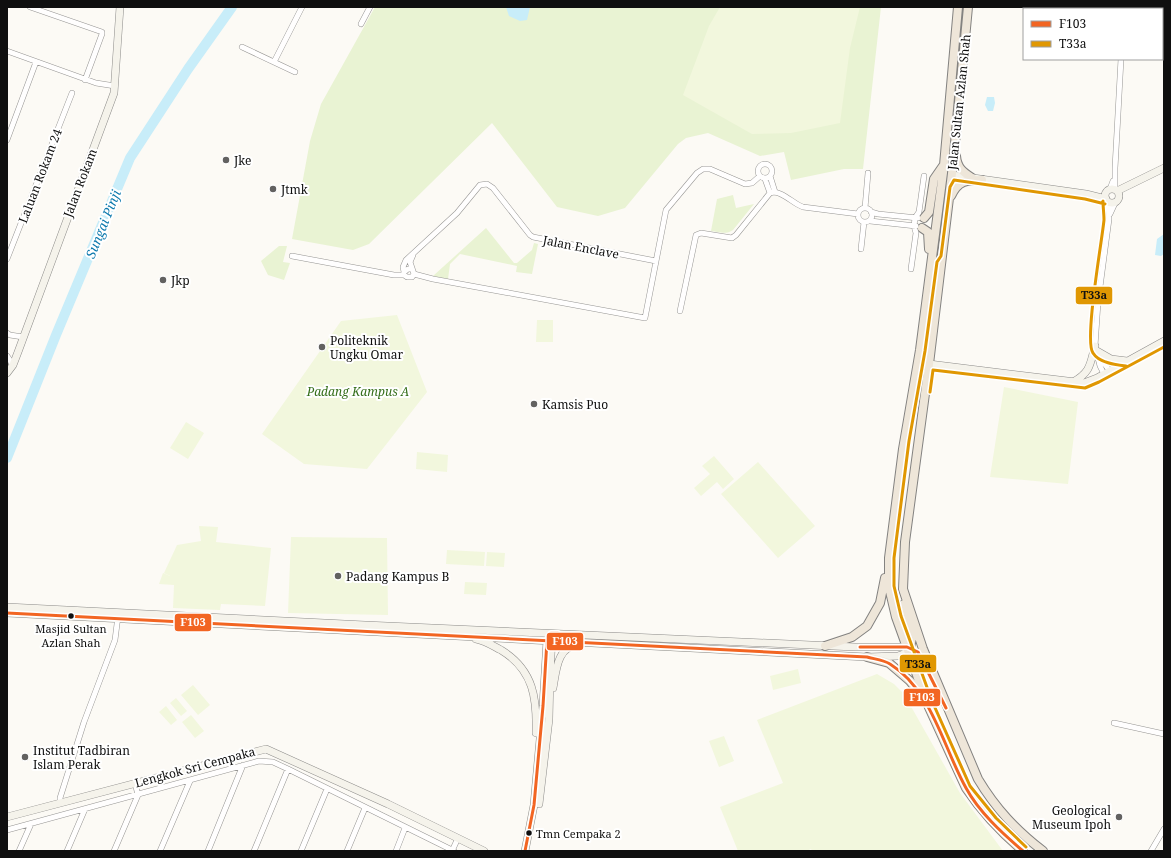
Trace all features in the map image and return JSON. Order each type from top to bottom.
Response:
[{"type":"main road","name":"Jalan Rokam","points":[[7,373],[13,365],[24,337],[114,93],[120,7]]},
{"type":"main road","name":"Jalan Sultan Azlan Shah","points":[[958,7],[944,165],[920,350],[904,440],[889,558],[889,587],[896,617],[909,649],[927,703],[966,788],[973,799],[1005,835],[1023,851]]},
{"type":"main road","name":"Jalan Sultan Azlan Shah","points":[[968,7],[952,175],[905,542],[903,589],[922,649],[978,779],[985,791],[1014,828],[1043,851]]},
{"type":"main road","points":[[955,144],[958,165],[961,170],[972,178]]},
{"type":"main road","points":[[920,218],[930,212],[934,179],[944,165]]},
{"type":"main road","points":[[931,264],[936,256],[945,185],[952,175],[1086,194],[1112,195],[1164,168]]},
{"type":"main road","points":[[948,204],[954,187],[967,180],[982,180]]},
{"type":"main road","points":[[918,227],[928,232],[931,264]]},
{"type":"main road","points":[[929,364],[1084,383],[1107,373],[1164,341]]},
{"type":"main road","points":[[1073,382],[1084,375],[1088,370],[1097,351],[1111,359],[1127,362]]},
{"type":"main road","points":[[825,646],[852,637],[867,626],[880,603],[889,558]]},
{"type":"main road","points":[[415,630],[467,636],[550,637],[594,643],[867,657],[898,656],[909,649],[912,638],[906,618],[903,589]]},
{"type":"main road","points":[[7,607],[118,616]]},
{"type":"main road","points":[[7,613],[118,616],[550,637],[909,649],[918,652],[928,676],[956,727]]},
{"type":"main road","points":[[467,636],[484,641],[510,655],[527,676],[535,701],[538,754]]},
{"type":"main road","points":[[550,637],[550,702]]},
{"type":"main road","points":[[525,851],[534,805],[550,637]]},
{"type":"main road","points":[[529,851],[538,806],[550,702],[557,664],[564,651],[570,646],[591,645],[594,643]]},
{"type":"main road","points":[[867,657],[889,664],[900,671],[927,703]]},
{"type":"main road","name":"Lengkok Sri Cempaka","points":[[7,817],[266,749],[388,804],[484,851]]},
{"type":"street","points":[[30,7],[102,32],[85,80]]},
{"type":"street","points":[[274,62],[302,7]]},
{"type":"street","points":[[361,24],[370,7]]},
{"type":"street","points":[[242,47],[295,72]]},
{"type":"street","points":[[7,51],[85,80],[115,86]]},
{"type":"street","points":[[1107,373],[1097,351],[1098,302],[1115,168],[1121,60]]},
{"type":"street","points":[[7,140],[36,62]]},
{"type":"street","name":"Laluan Rokam 24","points":[[7,259],[72,93]]},
{"type":"street","points":[[773,192],[770,176],[772,168],[770,165],[764,164],[759,167],[758,170],[762,178],[773,192],[797,206],[858,214]]},
{"type":"street","points":[[292,256],[394,275],[404,273],[408,269],[433,279],[645,318],[666,210],[697,173],[703,169],[710,169],[746,184],[770,176]]},
{"type":"street","points":[[865,208],[868,173]]},
{"type":"street","points":[[911,269],[916,233],[920,218],[919,212],[924,176]]},
{"type":"street","name":"Jalan Enclave","points":[[404,273],[404,263],[414,252],[457,213],[480,185],[487,184],[493,188],[533,237],[656,261]]},
{"type":"street","points":[[680,311],[696,235],[700,233],[732,238],[773,192]]},
{"type":"street","points":[[1109,219],[1112,195]]},
{"type":"street","points":[[865,208],[878,214],[920,218]]},
{"type":"street","points":[[858,214],[860,210],[865,208]]},
{"type":"street","points":[[861,249],[867,222],[872,216],[871,212]]},
{"type":"street","points":[[858,214],[860,220],[867,222],[918,227]]},
{"type":"street","points":[[404,273],[410,278],[412,271],[410,262],[414,252]]},
{"type":"street","points":[[7,333],[10,335],[24,337]]},
{"type":"street","points":[[7,356],[13,365]]},
{"type":"street","points":[[60,803],[60,798],[77,744],[115,640],[118,616]]},
{"type":"street","points":[[1114,723],[1164,734]]},
{"type":"street","points":[[7,830],[190,781],[243,765],[266,761],[288,769],[453,851],[458,838]]},
{"type":"street","points":[[208,851],[243,765]]},
{"type":"street","points":[[254,851],[288,769]]},
{"type":"street","points":[[160,851],[190,781]]},
{"type":"street","points":[[114,851],[138,795],[136,783]]},
{"type":"street","points":[[301,851],[327,789]]},
{"type":"street","points":[[347,851],[365,808]]},
{"type":"street","points":[[67,851],[85,809]]},
{"type":"street","points":[[19,851],[31,824]]},
{"type":"street","points":[[396,851],[405,828]]},
{"type":"street","points":[[1151,851],[1164,829]]},
{"type":"green space","points":[[375,7],[881,7],[863,169],[844,169],[791,180],[784,152],[760,156],[708,133],[686,138],[678,144],[625,208],[598,216],[557,207],[492,123],[369,244],[353,250],[292,239],[310,141],[321,104]]},
{"type":"green space","points":[[720,7],[860,7],[850,48],[840,123],[791,133],[752,134],[683,95],[709,26]]},
{"type":"green space","points":[[733,195],[736,208],[754,204],[730,232],[725,233],[711,231],[717,199]]},
{"type":"green space","points":[[486,228],[514,263],[517,263],[532,250],[534,243],[538,244],[532,274],[516,272],[517,266],[460,254],[450,264],[448,279],[433,276]]},
{"type":"green space","points":[[279,246],[287,246],[283,262],[290,263],[284,280],[268,275],[261,261]]},
{"type":"green space","name":"Padang Kampus A","points":[[397,315],[427,392],[367,469],[304,464],[262,434],[341,321]]},
{"type":"green space","points":[[537,320],[553,320],[553,342],[536,342]]},
{"type":"green space","points":[[1004,387],[1078,402],[1068,484],[990,477]]},
{"type":"green space","points":[[186,422],[204,433],[188,459],[170,448]]},
{"type":"green space","points":[[417,452],[448,455],[447,472],[416,469]]},
{"type":"green space","points":[[714,456],[734,479],[723,489],[717,482],[701,496],[694,488],[710,474],[702,466]]},
{"type":"green space","points":[[758,462],[815,526],[778,558],[721,494]]},
{"type":"green space","points":[[199,526],[218,527],[216,542],[271,548],[265,606],[221,604],[220,610],[173,608],[174,585],[159,584],[163,573],[170,576],[164,573],[177,545],[201,541]]},
{"type":"green space","name":"Padang Kampus B","points":[[291,537],[387,538],[388,615],[288,613]]},
{"type":"green space","points":[[447,550],[485,552],[484,566],[446,564]]},
{"type":"green space","points":[[487,552],[505,553],[504,567],[486,566]]},
{"type":"green space","points":[[465,582],[487,583],[486,595],[464,594]]},
{"type":"green space","points":[[798,669],[801,683],[773,690],[770,676]]},
{"type":"green space","points":[[877,674],[894,684],[904,694],[960,793],[1003,851],[812,851],[811,849],[807,851],[738,851],[720,807],[783,783],[757,720]]},
{"type":"green space","points":[[193,685],[210,705],[198,715],[181,695]]},
{"type":"green space","points":[[176,698],[187,711],[181,716],[170,703]]},
{"type":"green space","points":[[166,706],[177,720],[171,725],[159,712]]},
{"type":"green space","points":[[191,715],[204,731],[195,738],[182,722]]},
{"type":"green space","points":[[724,736],[734,761],[719,767],[709,741]]},
{"type":"water","points":[[506,7],[530,7],[527,20],[520,21],[509,16]]},
{"type":"water","points":[[987,97],[994,97],[995,103],[993,111],[988,111],[985,105]]},
{"type":"water","points":[[1164,234],[1164,254],[1161,256],[1155,255],[1157,239]]},
{"type":"waterway","name":"Sungai Pinji","points":[[7,458],[56,335],[130,158],[188,69],[232,7]]},
{"type":"transit line","name":"T33a","points":[[1026,847],[996,818],[970,786],[932,701],[901,616],[894,586],[894,558],[909,441],[925,351],[937,262],[941,256],[950,187],[954,180],[1085,199],[1105,204]]},
{"type":"transit line","name":"T33a","points":[[1103,201],[1104,220],[1094,290],[1091,345],[1093,353],[1099,359],[1108,363],[1126,366]]},
{"type":"transit line","name":"T33a","points":[[930,392],[933,370],[1085,388],[1164,347]]},
{"type":"transit line","name":"F103","points":[[7,613],[867,657],[890,664],[904,675],[916,689],[935,720],[971,797],[992,822],[1023,851]]},
{"type":"transit line","name":"F103","points":[[525,851],[534,805],[547,640],[551,633],[558,633]]},
{"type":"transit line","name":"F103","points":[[860,647],[907,647],[918,652],[946,708]]},
{"type":"place","name":"Jke","points":[[226,160]]},
{"type":"place","name":"Jtmk","points":[[273,189]]},
{"type":"place","name":"Jkp","points":[[163,280]]},
{"type":"place","name":"Politeknik Ungku Omar","points":[[322,347]]},
{"type":"place","name":"Kamsis Puo","points":[[534,404]]},
{"type":"place","name":"Padang Kampus B","points":[[338,576]]},
{"type":"place","name":"Masjid Sultan Azlan Shah","points":[[71,616]]},
{"type":"place","name":"Institut Tadbiran Islam Perak","points":[[25,757]]},
{"type":"place","name":"Geological Museum Ipoh","points":[[1119,817]]},
{"type":"place","name":"Tmn Cempaka 2","points":[[529,833]]}]
